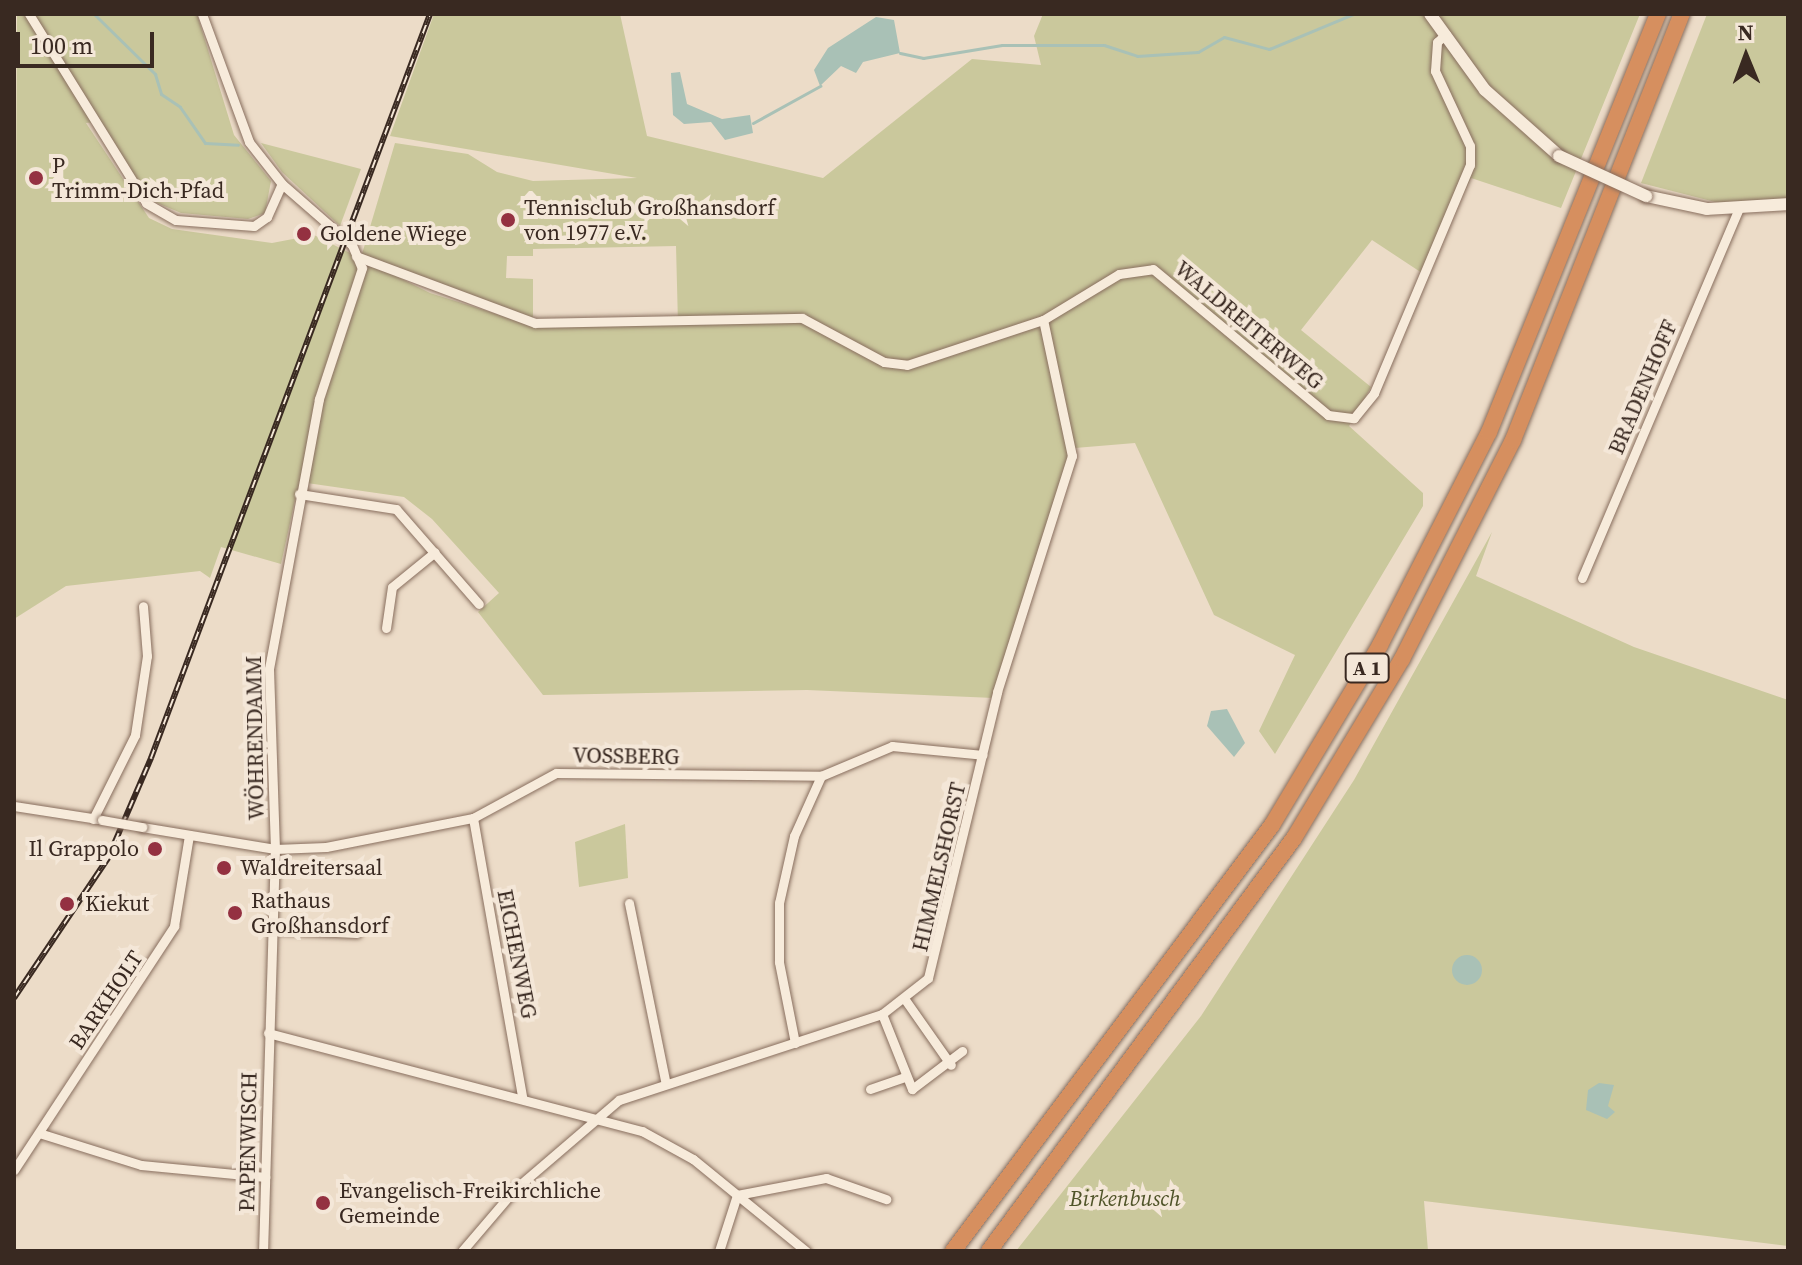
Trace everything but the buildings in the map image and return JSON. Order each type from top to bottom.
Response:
[{"type":"highway","name":"A 1","points":[[953,1251],[1272,825],[1380,645],[1489,432],[1658,14]]},
{"type":"highway","name":"A 1","points":[[989,1251],[1277,862],[1402,659],[1513,440],[1682,14]]},
{"type":"main road","points":[[1430,14],[1492,96],[1559,156],[1646,196],[1738,210],[1788,204]]},
{"type":"street","points":[[29,14],[146,203],[176,220],[254,226],[267,217],[282,184]]},
{"type":"street","points":[[202,14],[231,108],[282,184],[356,256]]},
{"type":"street","name":"WALDREITERWEG","points":[[356,256],[535,323],[802,318],[884,362],[907,365],[1043,320],[1119,274],[1153,269],[1328,415],[1354,418],[1374,393],[1470,165],[1466,135],[1435,71],[1437,42],[1446,34]]},
{"type":"street","name":"BRADENHOFF","points":[[1582,578],[1738,210]]},
{"type":"street","name":"WÖHRENDAMM","points":[[268,1033],[275,849],[269,669],[319,399],[362,287],[356,256]]},
{"type":"street","name":"HIMMELSHORST","points":[[462,1251],[515,1189],[601,1115],[665,1080],[795,1043],[882,1014],[906,1001],[939,952],[983,755],[1072,456],[1043,320]]},
{"type":"street","points":[[299,494],[396,509],[479,604]]},
{"type":"street","points":[[386,628],[392,587],[435,552]]},
{"type":"street","points":[[98,819],[135,735],[147,656],[143,606]]},
{"type":"street","name":"VOSSBERG","points":[[14,806],[275,849],[384,840],[473,818],[556,773],[821,776],[892,746],[983,755]]},
{"type":"street","points":[[795,1043],[779,962],[779,903],[794,836],[821,776]]},
{"type":"street","name":"EICHENWEG","points":[[473,818],[522,1097]]},
{"type":"street","name":"BARKHOLT","points":[[14,1170],[174,926],[189,835]]},
{"type":"street","points":[[629,903],[665,1080]]},
{"type":"street","points":[[273,929],[357,933]]},
{"type":"street","points":[[906,1001],[951,1065]]},
{"type":"street","points":[[882,1014],[904,1077],[915,1090],[951,1065],[962,1051]]},
{"type":"street","points":[[268,1033],[601,1115],[693,1159],[806,1251]]},
{"type":"street","name":"PAPENWISCH","points":[[263,1251],[268,1033]]},
{"type":"street","points":[[870,1089],[904,1077]]},
{"type":"street","points":[[39,1133],[157,1168],[265,1177]]},
{"type":"street","points":[[737,1195],[826,1178],[886,1199]]},
{"type":"street","points":[[719,1251],[737,1195]]},
{"type":"green space","points":[[17,14],[197,14],[234,135],[271,181],[265,213],[248,219],[181,213],[150,200],[96,122],[86,123],[149,218],[172,229],[272,243],[314,235],[430,293],[538,327],[678,324],[676,246],[533,249],[533,256],[507,256],[506,278],[533,279],[533,319],[362,254],[395,143],[468,154],[497,172],[533,181],[637,178],[390,136],[434,14],[620,14],[647,136],[823,178],[972,59],[1041,65],[1034,36],[1043,14],[1640,14],[1561,208],[1471,178],[1425,275],[1372,240],[1301,330],[1371,387],[1349,426],[1423,493],[1423,506],[1275,754],[1259,731],[1295,655],[1214,615],[1135,443],[1075,448],[994,698],[807,690],[543,695],[478,612],[499,593],[432,519],[404,497],[307,483],[297,491],[281,564],[221,547],[210,578],[200,571],[66,586],[14,619]]},
{"type":"green space","points":[[1707,14],[1788,14],[1788,198],[1723,204],[1641,183]]},
{"type":"green space","points":[[261,143],[361,169],[340,226],[282,172]]},
{"type":"green space","name":"Birkenbusch","points":[[1492,532],[1476,576],[1634,647],[1788,700],[1788,1246],[1424,1201],[1428,1251],[1016,1251],[1201,1016],[1354,780]]},
{"type":"green space","points":[[625,824],[628,878],[579,887],[575,842]]},
{"type":"shaded area","points":[[876,17],[894,20],[900,53],[863,62],[856,73],[841,66],[820,86],[814,70],[828,48]]},
{"type":"shaded area","points":[[680,72],[687,104],[722,119],[750,115],[753,133],[725,140],[711,122],[684,124],[673,115],[671,73]]},
{"type":"shaded area","points":[[1227,709],[1245,743],[1234,757],[1207,726],[1211,711]]},
{"type":"shaded area","points":[[1467,955],[1478,959],[1482,970],[1478,981],[1467,985],[1456,981],[1452,970],[1456,959]]},
{"type":"shaded area","points":[[1599,1083],[1614,1085],[1608,1106],[1615,1112],[1607,1119],[1586,1110],[1588,1090]]},
{"type":"waterway","points":[[94,14],[155,74],[161,94],[180,107],[205,143],[238,145]]},
{"type":"waterway","points":[[900,53],[923,58],[1002,45],[1104,45],[1137,56],[1198,52],[1224,37],[1269,49],[1353,14]]},
{"type":"waterway","points":[[753,123],[820,86]]},
{"type":"railway","points":[[14,998],[108,858],[151,758],[430,14]]},
{"type":"place","name":"P Trimm-Dich-Pfad","points":[[36,178]]},
{"type":"place","name":"Tennisclub Großhansdorf von 1977 e.V.","points":[[508,220]]},
{"type":"place","name":"Goldene Wiege","points":[[304,234]]},
{"type":"place","name":"Il Grappolo","points":[[155,849]]},
{"type":"place","name":"Waldreitersaal","points":[[224,868]]},
{"type":"place","name":"Kiekut","points":[[67,904]]},
{"type":"place","name":"Rathaus Großhansdorf","points":[[235,913]]},
{"type":"place","name":"Evangelisch-Freikirchliche Gemeinde","points":[[323,1203]]}]
